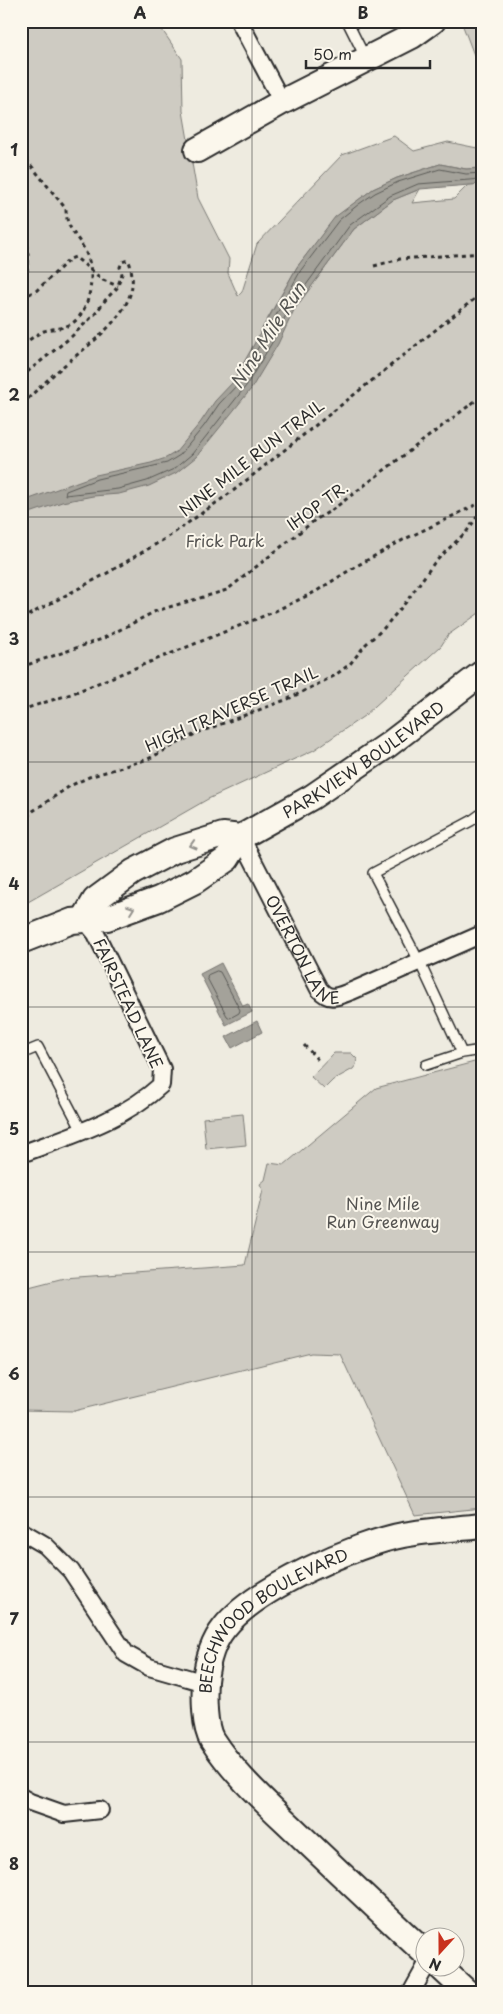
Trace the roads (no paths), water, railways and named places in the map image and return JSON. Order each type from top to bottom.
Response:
[{"type":"street","points":[[239,21],[282,102]]},
{"type":"street","points":[[197,150],[282,102],[412,36],[433,21]]},
{"type":"street","name":"PARKVIEW BOULEVARD","points":[[21,941],[72,921],[107,918],[159,899],[195,881],[227,859],[241,837],[312,797],[388,745],[482,673]]},
{"type":"street","name":"PARKVIEW BOULEVARD","points":[[84,919],[94,900],[134,872],[175,850],[223,835],[241,837]]},
{"type":"street","name":"OVERTON LANE","points":[[241,837],[293,941],[319,989],[325,996],[333,997],[345,993],[479,938]]},
{"type":"street","name":"FAIRSTEAD LANE","points":[[21,1154],[113,1118],[161,1085],[162,1069],[96,934],[84,919]]},
{"type":"street","name":"BEECHWOOD BOULEVARD","points":[[416,1944],[266,1802],[228,1761],[211,1738],[204,1700],[205,1683],[212,1649],[224,1628],[250,1605],[308,1569],[352,1550],[402,1535],[482,1526]]},
{"type":"street","points":[[21,1531],[45,1545],[71,1571],[126,1654],[149,1667],[205,1683]]},
{"type":"street","points":[[21,1797],[64,1814],[100,1810]]},
{"type":"street","points":[[411,1993],[420,1976]]},
{"type":"street","points":[[450,1976],[468,1993]]},
{"type":"lane","points":[[347,21],[366,59]]},
{"type":"lane","points":[[462,1053],[420,962],[373,873],[482,814]]},
{"type":"lane","points":[[21,1054],[38,1047],[82,1131]]},
{"type":"lane","points":[[426,1065],[462,1053],[482,1050]]},
{"type":"water","name":"Nine Mile Run","points":[[440,164],[466,169],[482,168],[482,184],[420,189],[393,200],[354,229],[294,310],[278,344],[251,389],[196,457],[176,473],[149,486],[119,494],[93,496],[62,502],[21,516],[21,502],[96,475],[151,463],[176,452],[215,401],[233,382],[297,267],[335,217],[373,189],[397,178]]},
{"type":"water","points":[[221,963],[243,1006],[248,1004],[252,1012],[226,1025],[200,974]]},
{"type":"water","points":[[257,1021],[262,1032],[232,1048],[226,1037]]},
{"type":"park label","name":"Frick Park","points":[[225,540]]},
{"type":"park label","name":"Nine Mile Run Greenway","points":[[383,1212]]}]
